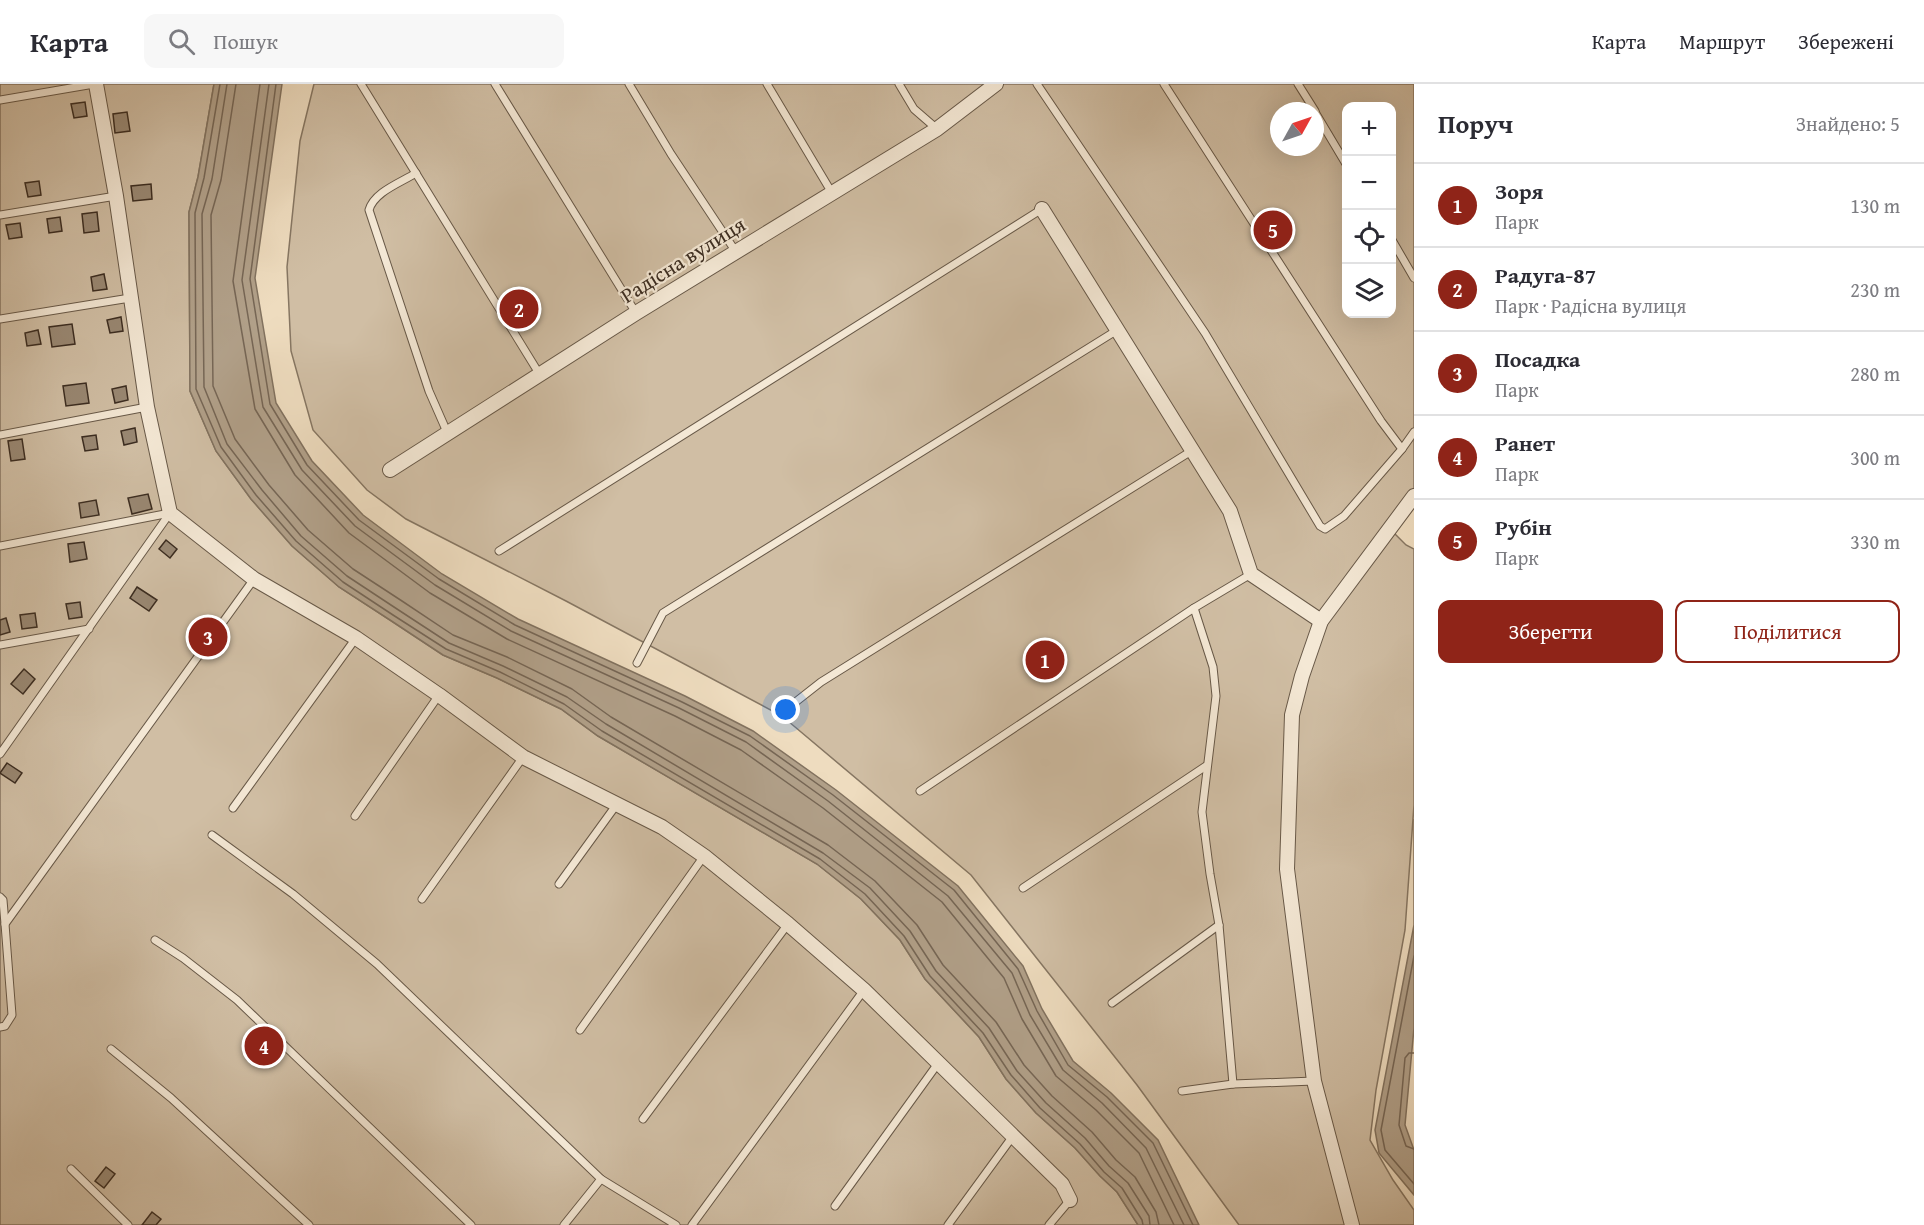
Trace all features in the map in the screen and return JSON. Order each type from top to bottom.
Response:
[{"type":"street","points":[[95,84],[116,196],[147,407],[170,513],[254,579],[356,639],[523,757],[662,826],[704,856],[788,924],[864,990],[1062,1184],[1070,1200]]},
{"type":"street","name":"Радісна вулиця","points":[[390,470],[636,314],[937,129],[996,84]]},
{"type":"street","points":[[1042,209],[1119,329],[1230,511],[1251,574],[1321,621]]},
{"type":"street","points":[[1352,1225],[1314,1081],[1287,868],[1292,715],[1302,676],[1321,621],[1414,496]]},
{"type":"lane","points":[[0,100],[95,84]]},
{"type":"lane","points":[[361,84],[540,375]]},
{"type":"lane","points":[[495,84],[636,314]]},
{"type":"lane","points":[[629,84],[671,154],[736,252]]},
{"type":"lane","points":[[767,84],[832,193]]},
{"type":"lane","points":[[899,84],[914,109],[937,129]]},
{"type":"lane","points":[[1037,84],[1205,333],[1320,526],[1325,529],[1344,516],[1414,432]]},
{"type":"lane","points":[[1164,84],[1381,421],[1402,449]]},
{"type":"lane","points":[[1298,84],[1309,102]]},
{"type":"lane","points":[[1324,126],[1342,156]]},
{"type":"lane","points":[[416,173],[377,196],[371,202],[369,210],[429,392],[447,432]]},
{"type":"lane","points":[[0,215],[116,196]]},
{"type":"lane","points":[[499,551],[1042,209]]},
{"type":"lane","points":[[1396,247],[1414,278]]},
{"type":"lane","points":[[0,319],[130,297]]},
{"type":"lane","points":[[637,663],[663,613],[1119,329]]},
{"type":"lane","points":[[0,435],[147,407]]},
{"type":"lane","points":[[793,704],[821,682],[1193,450]]},
{"type":"lane","points":[[0,546],[170,513]]},
{"type":"lane","points":[[0,754],[170,513]]},
{"type":"lane","points":[[920,790],[1194,608],[1251,574]]},
{"type":"lane","points":[[5,924],[254,579]]},
{"type":"lane","points":[[1194,608],[1213,668],[1216,696],[1202,812],[1219,925],[1233,1084]]},
{"type":"lane","points":[[0,645],[89,629]]},
{"type":"lane","points":[[233,808],[356,639]]},
{"type":"lane","points":[[355,816],[438,695]]},
{"type":"lane","points":[[422,899],[523,757]]},
{"type":"lane","points":[[1023,888],[1206,766]]},
{"type":"lane","points":[[559,884],[617,804]]},
{"type":"lane","points":[[212,834],[293,894],[377,964],[601,1179],[676,1225]]},
{"type":"lane","points":[[580,1030],[704,856]]},
{"type":"lane","points":[[0,897],[3,900],[12,1015],[5,1026],[0,1027]]},
{"type":"lane","points":[[643,1119],[788,924]]},
{"type":"lane","points":[[1112,1003],[1219,925]]},
{"type":"lane","points":[[155,940],[183,958],[237,1000],[471,1225]]},
{"type":"lane","points":[[692,1225],[864,990]]},
{"type":"lane","points":[[111,1049],[171,1098],[309,1225]]},
{"type":"lane","points":[[836,1206],[939,1062]]},
{"type":"lane","points":[[1182,1091],[1233,1084],[1314,1081]]},
{"type":"lane","points":[[948,1225],[1013,1136]]},
{"type":"lane","points":[[71,1169],[128,1225]]},
{"type":"lane","points":[[564,1225],[601,1179]]},
{"type":"lane","points":[[1049,1225],[1070,1200]]},
{"type":"shaded area","points":[[0,84],[214,84],[198,177],[189,212],[190,391],[216,451],[251,499],[292,546],[339,587],[443,655],[561,709],[598,736],[817,864],[861,899],[900,940],[925,979],[979,1037],[1006,1079],[1036,1113],[1075,1148],[1117,1192],[1138,1225],[0,1225]]},
{"type":"shaded area","points":[[314,84],[1414,84],[1414,505],[1392,531],[1406,545],[1414,549],[1414,805],[1405,930],[1376,1090],[1370,1140],[1393,1180],[1414,1210],[1414,1225],[1239,1225],[1137,1085],[971,875],[782,716],[406,519],[367,490],[313,430],[291,351],[287,267],[300,141]]},
{"type":"water","points":[[214,84],[282,84],[255,278],[276,403],[312,461],[363,515],[442,574],[518,619],[685,696],[753,731],[836,790],[958,886],[1023,966],[1042,1009],[1073,1061],[1111,1093],[1158,1140],[1199,1225],[1138,1225],[1117,1192],[1075,1148],[1036,1113],[1006,1079],[979,1037],[925,979],[900,940],[861,899],[817,864],[598,736],[561,709],[443,655],[339,587],[292,546],[251,499],[216,451],[190,391],[189,212],[198,177]]},
{"type":"water","points":[[1414,925],[1414,1028],[1405,1125],[1414,1150],[1414,1195],[1379,1153],[1375,1130]]},
{"type":"building","points":[[85,102],[87,116],[74,118],[71,104]]},
{"type":"building","points":[[127,112],[130,131],[115,133],[113,114]]},
{"type":"building","points":[[39,181],[41,195],[28,197],[25,183]]},
{"type":"building","points":[[151,184],[152,199],[133,201],[131,186]]},
{"type":"building","points":[[97,212],[99,231],[84,233],[82,214]]},
{"type":"building","points":[[60,217],[62,231],[49,233],[47,219]]},
{"type":"building","points":[[20,223],[22,237],[9,239],[6,225]]},
{"type":"building","points":[[104,274],[107,289],[93,291],[91,277]]},
{"type":"building","points":[[121,317],[123,331],[110,333],[107,320]]},
{"type":"building","points":[[72,324],[75,344],[52,347],[49,327]]},
{"type":"building","points":[[38,330],[41,344],[27,346],[25,333]]},
{"type":"building","points":[[86,383],[89,403],[66,406],[63,386]]},
{"type":"building","points":[[126,386],[128,400],[115,403],[112,389]]},
{"type":"building","points":[[135,428],[137,442],[124,445],[121,431]]},
{"type":"building","points":[[96,435],[98,449],[85,451],[82,437]]},
{"type":"building","points":[[22,439],[25,459],[11,461],[8,441]]},
{"type":"building","points":[[148,494],[152,509],[132,514],[128,498]]},
{"type":"building","points":[[96,500],[99,515],[81,518],[79,503]]},
{"type":"building","points":[[166,540],[177,549],[170,558],[159,549]]},
{"type":"building","points":[[84,542],[87,559],[70,562],[68,544]]},
{"type":"building","points":[[137,587],[157,600],[149,611],[130,598]]},
{"type":"building","points":[[80,602],[82,617],[69,619],[66,604]]},
{"type":"building","points":[[35,613],[37,627],[22,629],[20,615]]},
{"type":"building","points":[[6,618],[10,632],[0,635],[0,620]]},
{"type":"building","points":[[24,669],[35,679],[23,694],[11,684]]},
{"type":"building","points":[[7,763],[22,773],[15,783],[0,773]]},
{"type":"building","points":[[106,1167],[115,1174],[104,1188],[95,1181]]},
{"type":"building","points":[[152,1212],[161,1219],[156,1225],[142,1225]]},
{"type":"place","name":"Рубін","points":[[1273,230]]},
{"type":"place","name":"Радуга-87","points":[[519,309]]},
{"type":"place","name":"Посадка","points":[[208,637]]},
{"type":"place","name":"Зоря","points":[[1045,660]]},
{"type":"place","name":"Ранет","points":[[264,1046]]}]
